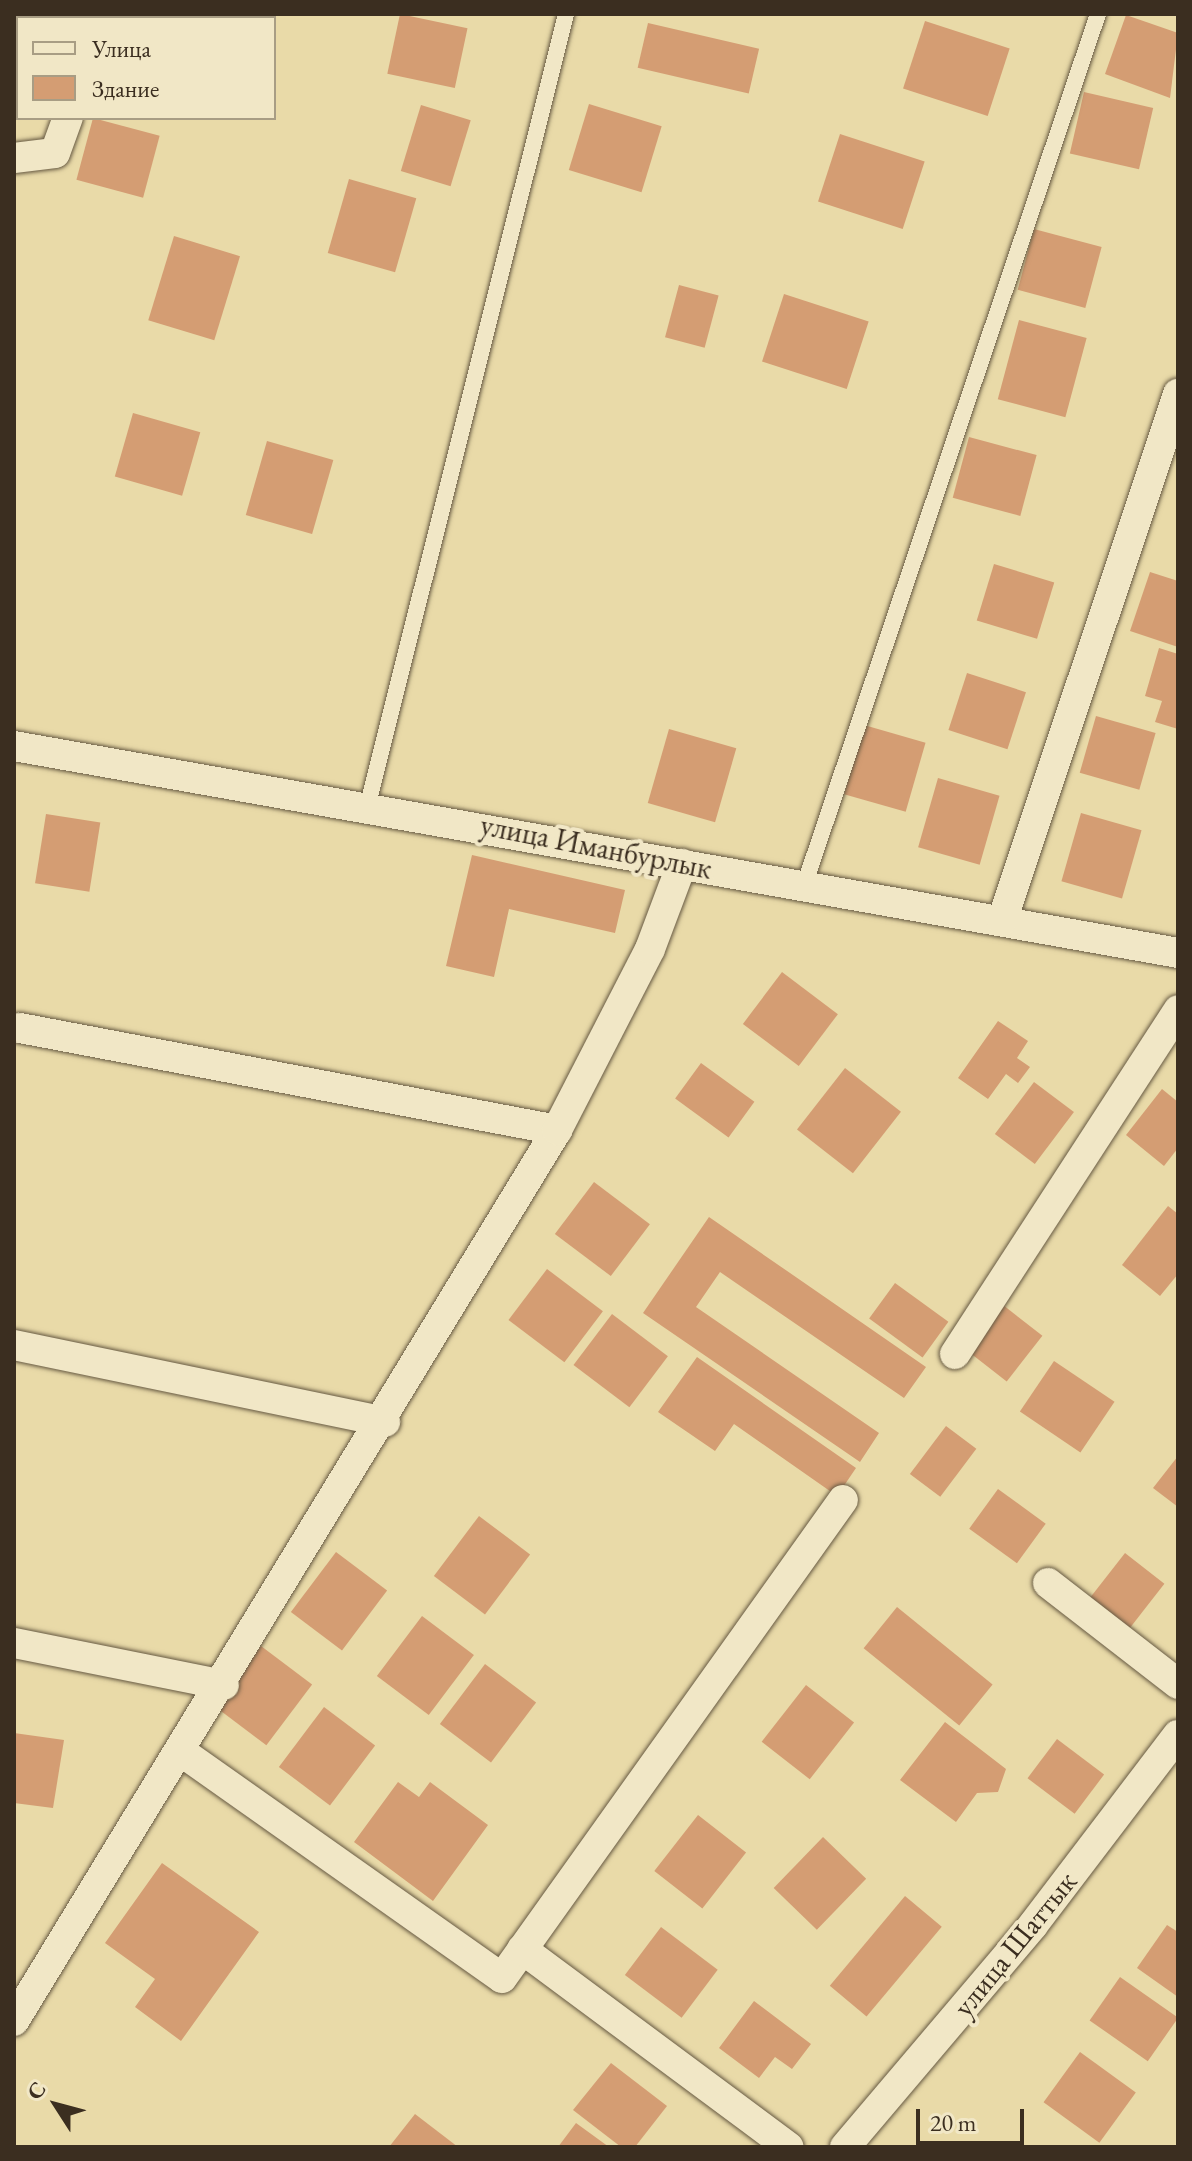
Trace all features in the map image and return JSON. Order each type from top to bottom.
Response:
[{"type":"street","points":[[14,158],[55,153],[67,120]]},
{"type":"street","points":[[1002,921],[1178,394]]},
{"type":"street","name":"улица Иманбурлык","points":[[14,746],[368,804],[1178,953]]},
{"type":"street","points":[[14,2021],[183,1753],[385,1422],[557,1130],[650,949],[682,864]]},
{"type":"street","points":[[955,1354],[1178,1010]]},
{"type":"street","points":[[20,1028],[557,1130]]},
{"type":"street","points":[[14,1345],[385,1422]]},
{"type":"street","points":[[183,1753],[502,1978],[843,1500]]},
{"type":"street","points":[[1048,1583],[1178,1684]]},
{"type":"street","points":[[14,1643],[224,1685]]},
{"type":"street","name":"улица Шаттык","points":[[845,2147],[1033,1925],[1178,1735]]},
{"type":"street","points":[[522,1949],[789,2147]]},
{"type":"lane","points":[[368,804],[566,14]]},
{"type":"lane","points":[[804,886],[1098,14]]},
{"type":"building","points":[[118,14],[183,14],[150,16]]},
{"type":"building","points":[[400,14],[467,28],[455,88],[387,74]]},
{"type":"building","points":[[1126,15],[1178,33],[1170,98],[1105,74]]},
{"type":"building","points":[[925,21],[1010,49],[988,116],[903,89]]},
{"type":"building","points":[[648,23],[759,49],[749,93],[638,68]]},
{"type":"building","points":[[1084,92],[1153,108],[1139,169],[1070,153]]},
{"type":"building","points":[[589,104],[662,126],[642,192],[569,170]]},
{"type":"building","points":[[421,105],[471,120],[451,186],[401,171]]},
{"type":"building","points":[[92,120],[160,136],[143,198],[76,180]]},
{"type":"building","points":[[840,134],[925,162],[903,229],[818,202]]},
{"type":"building","points":[[349,179],[416,198],[395,272],[328,253]]},
{"type":"building","points":[[1034,229],[1102,247],[1085,308],[1018,290]]},
{"type":"building","points":[[174,236],[240,256],[214,340],[148,320]]},
{"type":"building","points":[[679,285],[719,296],[705,348],[665,337]]},
{"type":"building","points":[[784,294],[869,322],[847,389],[762,362]]},
{"type":"building","points":[[1019,320],[1087,338],[1065,417],[998,399]]},
{"type":"building","points":[[133,413],[200,432],[182,496],[115,476]]},
{"type":"building","points":[[969,437],[1037,455],[1020,516],[953,498]]},
{"type":"building","points":[[267,441],[333,460],[312,534],[246,515]]},
{"type":"building","points":[[994,564],[1054,582],[1037,639],[977,620]]},
{"type":"building","points":[[1150,572],[1178,581],[1178,647],[1130,631]]},
{"type":"building","points":[[1159,648],[1178,654],[1178,729],[1155,722],[1162,701],[1145,696]]},
{"type":"building","points":[[967,673],[1026,692],[1007,749],[948,730]]},
{"type":"building","points":[[1096,716],[1156,733],[1139,790],[1080,773]]},
{"type":"building","points":[[864,725],[926,743],[906,812],[844,794]]},
{"type":"building","points":[[669,729],[736,748],[715,822],[648,803]]},
{"type":"building","points":[[938,778],[1000,796],[980,865],[918,847]]},
{"type":"building","points":[[1081,813],[1142,830],[1122,899],[1061,881]]},
{"type":"building","points":[[46,814],[100,823],[89,892],[35,883]]},
{"type":"building","points":[[472,855],[625,890],[615,933],[509,909],[494,977],[446,966]]},
{"type":"building","points":[[782,972],[838,1014],[799,1066],[743,1024]]},
{"type":"building","points":[[998,1021],[1028,1041],[1017,1058],[1030,1067],[1018,1083],[1006,1074],[988,1099],[958,1078]]},
{"type":"building","points":[[701,1063],[754,1102],[729,1137],[675,1099]]},
{"type":"building","points":[[845,1068],[901,1112],[853,1173],[797,1129]]},
{"type":"building","points":[[1034,1082],[1074,1112],[1035,1164],[995,1134]]},
{"type":"building","points":[[1162,1089],[1178,1102],[1178,1148],[1164,1166],[1126,1135]]},
{"type":"building","points":[[594,1182],[650,1224],[611,1276],[555,1234]]},
{"type":"building","points":[[1168,1206],[1178,1214],[1178,1274],[1160,1296],[1122,1265]]},
{"type":"building","points":[[709,1217],[926,1367],[904,1398],[720,1272],[696,1307],[879,1433],[860,1462],[643,1313]]},
{"type":"building","points":[[547,1269],[603,1311],[564,1362],[508,1320]]},
{"type":"building","points":[[895,1283],[948,1322],[923,1357],[869,1319]]},
{"type":"building","points":[[1003,1305],[1042,1336],[1007,1381],[967,1351]]},
{"type":"building","points":[[612,1314],[668,1356],[629,1407],[573,1365]]},
{"type":"building","points":[[697,1357],[856,1468],[837,1496],[734,1424],[715,1451],[658,1412]]},
{"type":"building","points":[[1054,1361],[1115,1402],[1080,1452],[1020,1412]]},
{"type":"building","points":[[946,1426],[976,1449],[940,1497],[910,1474]]},
{"type":"building","points":[[1178,1456],[1178,1507],[1153,1488]]},
{"type":"building","points":[[998,1489],[1046,1524],[1017,1563],[969,1529]]},
{"type":"building","points":[[479,1516],[530,1555],[485,1614],[434,1576]]},
{"type":"building","points":[[336,1552],[387,1591],[342,1650],[291,1612]]},
{"type":"building","points":[[1125,1553],[1164,1584],[1129,1629],[1089,1599]]},
{"type":"building","points":[[897,1607],[993,1684],[959,1726],[864,1648]]},
{"type":"building","points":[[422,1616],[474,1655],[429,1715],[377,1676]]},
{"type":"building","points":[[261,1646],[312,1685],[266,1745],[215,1707]]},
{"type":"building","points":[[485,1664],[536,1703],[491,1762],[440,1724]]},
{"type":"building","points":[[806,1685],[854,1723],[810,1779],[762,1742]]},
{"type":"building","points":[[324,1707],[375,1746],[330,1805],[279,1767]]},
{"type":"building","points":[[945,1722],[1006,1769],[998,1792],[977,1793],[956,1822],[900,1780]]},
{"type":"building","points":[[14,1733],[64,1740],[53,1808],[14,1803]]},
{"type":"building","points":[[1057,1739],[1104,1775],[1075,1814],[1028,1778]]},
{"type":"building","points":[[398,1782],[419,1797],[430,1782],[488,1825],[433,1901],[354,1842]]},
{"type":"building","points":[[698,1815],[746,1853],[702,1909],[654,1871]]},
{"type":"building","points":[[823,1837],[866,1879],[817,1930],[774,1888]]},
{"type":"building","points":[[162,1863],[259,1932],[181,2041],[135,2007],[155,1979],[105,1943]]},
{"type":"building","points":[[905,1896],[942,1927],[867,2016],[830,1986]]},
{"type":"building","points":[[1167,1925],[1178,1932],[1178,1997],[1137,1968]]},
{"type":"building","points":[[661,1927],[718,1970],[682,2018],[625,1975]]},
{"type":"building","points":[[1120,1977],[1178,2018],[1148,2061],[1090,2020]]},
{"type":"building","points":[[754,2001],[811,2044],[792,2069],[775,2057],[759,2078],[719,2048]]},
{"type":"building","points":[[1080,2052],[1136,2093],[1099,2143],[1044,2102]]},
{"type":"building","points":[[611,2063],[667,2106],[635,2147],[621,2147],[573,2110]]},
{"type":"building","points":[[415,2114],[458,2147],[389,2147]]},
{"type":"building","points":[[576,2123],[609,2147],[558,2147]]}]
